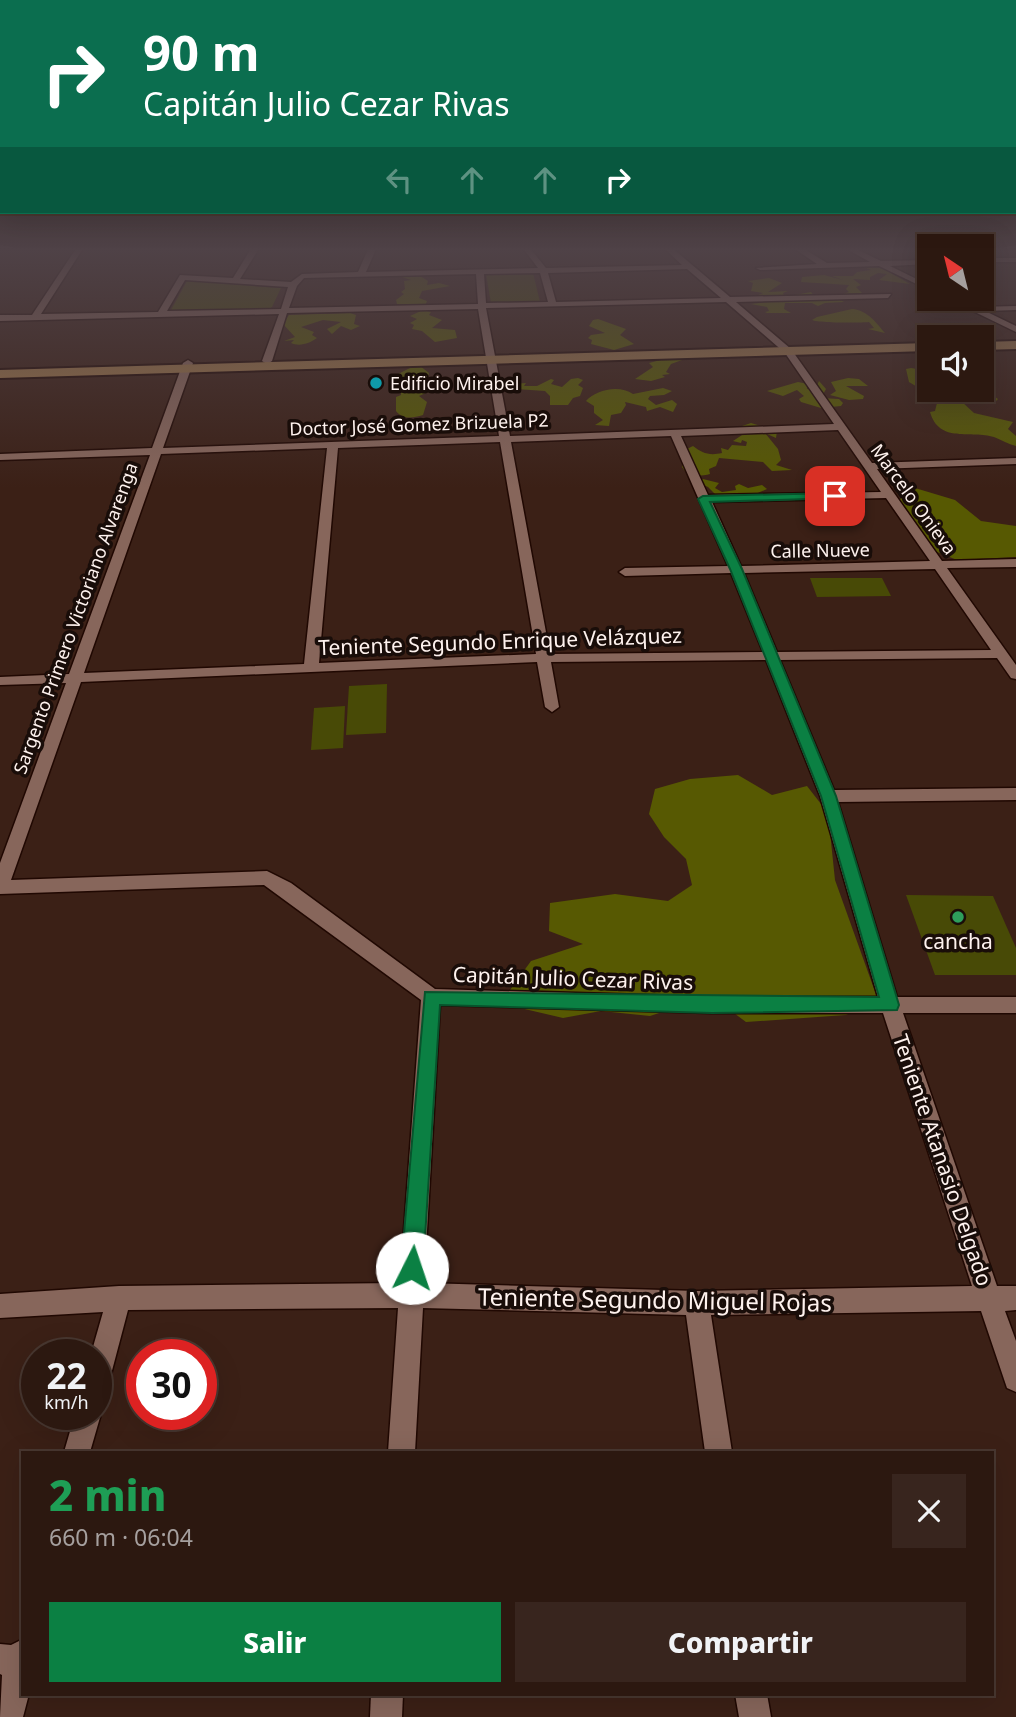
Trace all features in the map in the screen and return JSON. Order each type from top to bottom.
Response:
[{"type":"main road","points":[[0,374],[917,342]]},
{"type":"main road","points":[[994,344],[1016,343]]},
{"type":"main road","points":[[785,348],[917,347]]},
{"type":"main road","points":[[0,368],[187,366],[267,360],[333,362]]},
{"type":"street","points":[[267,360],[279,327]]},
{"type":"street","points":[[486,327],[552,707]]},
{"type":"street","name":"Marcelo Onieva","points":[[760,327],[785,348],[1016,675]]},
{"type":"street","name":"Sargento Primero Victoriano Alvarenga","points":[[0,887],[187,366]]},
{"type":"street","name":"Doctor José Gomez Brizuela P2","points":[[0,457],[841,427]]},
{"type":"street","name":"Teniente Atanasio Delgado","points":[[674,432],[736,569],[828,796],[890,1005],[991,1298],[1016,1379]]},
{"type":"street","points":[[311,668],[333,445]]},
{"type":"street","points":[[868,466],[1016,461]]},
{"type":"street","points":[[703,499],[888,495]]},
{"type":"street","name":"Calle Nueve","points":[[625,572],[941,567],[1016,563]]},
{"type":"street","name":"Teniente Segundo Enrique Velázquez","points":[[0,681],[542,658],[1002,654]]},
{"type":"street","points":[[828,796],[1016,794]]},
{"type":"street","name":"Capitán Julio Cezar Rivas","points":[[0,887],[267,878],[285,888],[431,997],[712,1005],[1016,1005]]},
{"type":"street","points":[[401,1451],[431,997]]},
{"type":"street","name":"Teniente Segundo Miguel Rojas","points":[[0,1306],[119,1298],[410,1295],[697,1303],[1016,1298]]},
{"type":"street","points":[[108,1339],[119,1298]]},
{"type":"street","points":[[697,1303],[718,1451]]},
{"type":"street","points":[[77,1451],[83,1430]]},
{"type":"street","points":[[7,1717],[15,1658]]},
{"type":"street","points":[[386,1717],[387,1696]]},
{"type":"street","points":[[751,1696],[755,1717]]},
{"type":"shaded area","points":[[286,327],[301,327],[314,332],[312,335],[317,338],[298,345],[291,343],[294,340],[284,341],[295,337]]},
{"type":"shaded area","points":[[331,327],[340,327],[332,334],[327,329]]},
{"type":"shaded area","points":[[433,327],[455,330],[457,338],[435,342],[422,331],[412,329]]},
{"type":"shaded area","points":[[592,327],[626,329],[620,335],[634,344],[614,350],[591,344],[592,340],[588,338],[591,335],[605,333]]},
{"type":"shaded area","points":[[880,327],[885,333],[868,329]]},
{"type":"shaded area","points":[[672,357],[682,360],[671,364],[666,372],[670,374],[662,375],[665,377],[651,381],[635,379],[653,367],[649,363]]},
{"type":"shaded area","points":[[420,366],[429,373],[427,381],[435,389],[419,396],[427,402],[423,415],[405,417],[396,411],[396,397],[401,395],[398,374]]},
{"type":"shaded area","points":[[906,369],[917,369],[917,387],[909,382]]},
{"type":"shaded area","points":[[848,378],[859,379],[868,386],[846,386],[864,396],[863,399],[849,400],[830,395],[836,391],[831,382]]},
{"type":"shaded area","points":[[551,379],[554,380],[551,384],[562,387],[571,379],[583,380],[578,385],[583,388],[580,396],[573,398],[568,405],[550,405],[550,396],[545,391],[516,389],[512,384],[526,383],[524,386],[537,386]]},
{"type":"shaded area","points":[[819,381],[826,389],[821,398],[839,399],[843,403],[841,406],[821,408],[801,402],[799,399],[804,396],[797,390],[783,396],[767,391],[798,382],[808,384],[807,389],[816,388]]},
{"type":"shaded area","points":[[663,388],[672,391],[664,395],[650,396],[648,399],[656,405],[672,400],[677,404],[673,412],[660,407],[647,411],[646,407],[625,402],[621,413],[611,415],[609,426],[595,425],[603,420],[594,413],[594,406],[586,401],[595,394],[608,390],[621,389],[633,394]]},
{"type":"shaded area","points":[[937,402],[962,402],[974,413],[1013,422],[1008,429],[1016,436],[1016,446],[985,435],[948,432],[934,422],[930,412],[935,411]]},
{"type":"shaded area","points":[[751,423],[777,431],[776,438],[765,433],[778,449],[781,460],[776,465],[792,470],[772,471],[763,462],[719,458],[716,466],[709,469],[708,475],[688,475],[682,467],[685,456],[677,454],[693,446],[713,454],[722,453],[721,448],[728,450],[732,445],[746,446],[747,442],[742,440],[741,443],[733,441],[742,435],[736,428]]},
{"type":"shaded area","points":[[703,479],[719,483],[715,488],[722,492],[736,490],[735,486],[739,484],[748,488],[762,485],[767,489],[753,495],[717,496],[708,487],[695,481]]},
{"type":"shaded area","points":[[915,488],[955,500],[981,521],[1016,526],[1016,557],[957,560],[927,548],[899,500]]},
{"type":"shaded area","points":[[810,578],[882,578],[891,596],[817,597]]},
{"type":"shaded area","points":[[387,684],[386,733],[346,735],[349,686]]},
{"type":"shaded area","points":[[345,706],[343,748],[311,750],[314,708]]},
{"type":"shaded area","points":[[738,775],[772,795],[807,786],[828,813],[835,880],[878,1000],[846,1015],[746,1022],[711,996],[650,1016],[601,1011],[563,1018],[516,1007],[507,994],[531,961],[583,944],[549,931],[550,903],[615,894],[668,901],[692,885],[686,859],[664,837],[649,814],[655,789],[690,779]]},
{"type":"shaded area","name":"cancha","points":[[906,895],[993,896],[1016,948],[1016,975],[935,975]]},
{"type":"place","name":"Edificio Mirabel","points":[[376,383]]},
{"type":"place","name":"cancha","points":[[958,917]]},
{"type":"route","points":[[412,1268],[431,997],[712,1005],[890,1005],[828,796],[736,569],[703,499],[835,496]]}]
